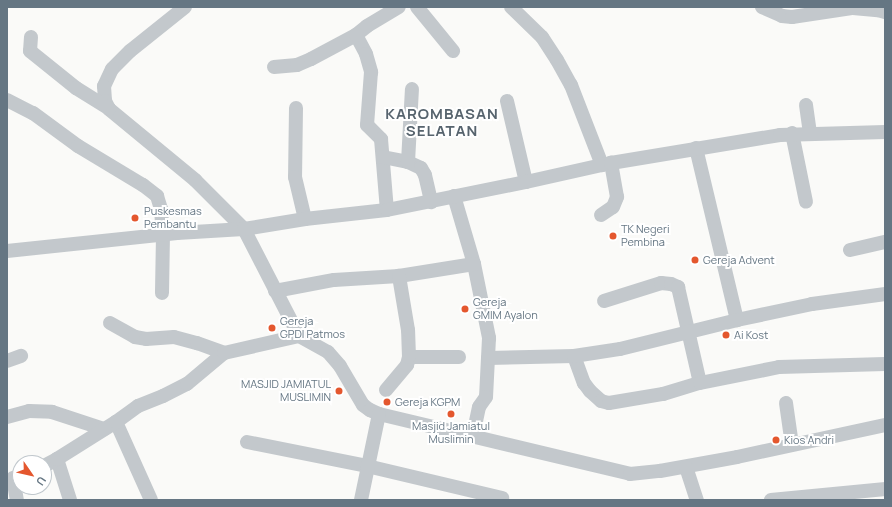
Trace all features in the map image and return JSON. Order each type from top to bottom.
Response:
[{"type":"street","points":[[109,109],[103,91],[112,68],[185,7]]},
{"type":"street","points":[[274,67],[296,65],[356,35],[367,26],[399,7]]},
{"type":"street","points":[[417,7],[453,51]]},
{"type":"street","points":[[512,7],[542,37],[557,60],[571,85],[607,164],[617,197],[613,208],[601,215]]},
{"type":"street","points":[[762,7],[782,16],[792,17],[853,8],[885,12]]},
{"type":"street","points":[[356,35],[366,54],[371,72],[367,125],[381,139],[387,210]]},
{"type":"street","points":[[31,37],[30,51],[76,88],[109,109],[195,180],[244,229],[299,336],[328,352],[340,366],[363,405],[380,414],[630,474],[686,467],[885,425]]},
{"type":"street","points":[[408,162],[412,89]]},
{"type":"street","points":[[7,100],[34,114],[78,146],[158,196],[161,209],[163,235],[162,293]]},
{"type":"street","points":[[507,101],[526,182]]},
{"type":"street","points":[[806,105],[810,133]]},
{"type":"street","points":[[296,108],[295,177],[305,219]]},
{"type":"street","points":[[7,251],[163,235],[244,229],[305,219],[387,210],[607,164],[792,133],[885,132]]},
{"type":"street","points":[[792,133],[806,202]]},
{"type":"street","points":[[696,148],[737,320]]},
{"type":"street","points":[[383,157],[408,162],[420,168],[425,175],[431,202]]},
{"type":"street","points":[[454,196],[474,264],[489,338],[486,397],[479,407],[476,421]]},
{"type":"street","points":[[850,250],[885,242]]},
{"type":"street","points":[[275,291],[334,280],[399,276],[474,264]]},
{"type":"street","points":[[386,390],[407,365],[409,357],[408,330],[399,276]]},
{"type":"street","points":[[604,301],[661,283],[675,285],[678,287],[687,332],[700,383]]},
{"type":"street","points":[[488,358],[574,356],[620,349],[737,320],[812,304],[885,294]]},
{"type":"street","points":[[110,324],[135,337],[146,339],[174,337],[197,343],[224,353]]},
{"type":"street","points":[[52,462],[104,428],[116,422],[138,406],[164,396],[187,384],[224,353],[299,336]]},
{"type":"street","points":[[7,361],[21,356]]},
{"type":"street","points":[[574,356],[584,383],[595,396],[606,403],[663,394],[700,383],[779,367],[885,364]]},
{"type":"street","points":[[409,357],[460,357]]},
{"type":"street","points":[[786,404],[792,445]]},
{"type":"street","points":[[7,417],[29,411],[52,412],[104,428]]},
{"type":"street","points":[[361,500],[367,466],[380,414]]},
{"type":"street","points":[[116,422],[151,500]]},
{"type":"street","points":[[247,442],[367,466],[502,498]]},
{"type":"street","points":[[57,459],[70,500]]},
{"type":"street","points":[[686,467],[697,500]]},
{"type":"street","points":[[771,500],[885,489]]},
{"type":"place","name":"Puskesmas Pembantu","points":[[135,218]]},
{"type":"place","name":"TK Negeri Pembina","points":[[613,236]]},
{"type":"place","name":"Gereja Advent","points":[[695,260]]},
{"type":"place","name":"Gereja GMIM Ayalon","points":[[465,309]]},
{"type":"place","name":"Gereja GPDI Patmos","points":[[272,328]]},
{"type":"place","name":"Ai Kost","points":[[726,335]]},
{"type":"place","name":"MASJID JAMIATUL MUSLIMIN","points":[[339,391]]},
{"type":"place","name":"Gereja KGPM","points":[[387,402]]},
{"type":"place","name":"Masjid Jamiatul Muslimin","points":[[451,414]]},
{"type":"place","name":"Kios Andri","points":[[776,440]]},
{"type":"district","name":"KAROMBASAN SELATAN","points":[[442,122]]}]
